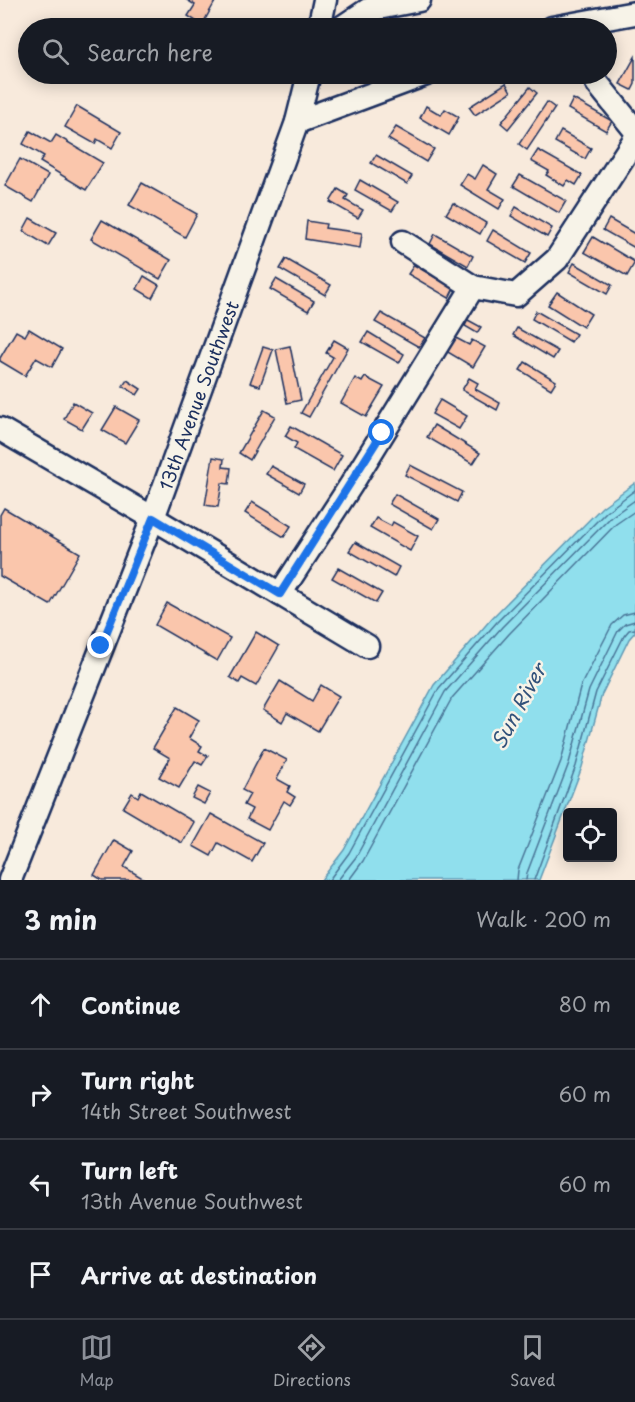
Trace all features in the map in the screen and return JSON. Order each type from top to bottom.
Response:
[{"type":"street","points":[[321,18],[325,0]]},
{"type":"street","points":[[356,18],[368,10],[418,0]]},
{"type":"street","points":[[607,18],[635,13]]},
{"type":"street","name":"13th Avenue Southwest","points":[[10,880],[153,518],[297,122],[308,84]]},
{"type":"street","points":[[297,122],[399,84]]},
{"type":"street","points":[[598,84],[635,130]]},
{"type":"street","points":[[403,242],[473,287],[516,295],[557,259],[635,139]]},
{"type":"street","points":[[280,594],[473,287]]},
{"type":"street","points":[[0,429],[367,646]]},
{"type":"water","name":"Sun River","points":[[635,483],[635,632],[629,639],[602,694],[582,767],[566,808],[563,808],[563,817],[539,880],[321,880],[344,850],[434,685],[492,618],[602,507]]},
{"type":"building","points":[[187,0],[216,0],[206,18],[188,16],[195,5]]},
{"type":"building","points":[[635,57],[635,84],[632,90],[620,84]]},
{"type":"building","points":[[504,84],[511,92],[475,115],[469,107]]},
{"type":"building","points":[[530,87],[537,93],[508,129],[501,123]]},
{"type":"building","points":[[573,99],[612,121],[606,131],[568,109]]},
{"type":"building","points":[[547,102],[555,108],[527,150],[519,144]]},
{"type":"building","points":[[77,106],[121,132],[112,148],[97,139],[95,144],[65,127]]},
{"type":"building","points":[[426,106],[441,115],[445,109],[459,117],[449,135],[420,118]]},
{"type":"building","points":[[396,127],[434,149],[426,162],[388,139]]},
{"type":"building","points":[[30,131],[51,143],[56,135],[103,163],[86,190],[40,162],[44,156],[23,144]]},
{"type":"building","points":[[561,131],[591,148],[585,159],[555,142]]},
{"type":"building","points":[[538,150],[582,175],[576,185],[568,180],[564,186],[546,175],[549,171],[531,161]]},
{"type":"building","points":[[376,155],[412,176],[407,184],[371,163]]},
{"type":"building","points":[[20,159],[48,175],[33,202],[5,186]]},
{"type":"building","points":[[483,165],[497,174],[488,189],[505,199],[499,209],[460,185],[467,174],[475,179]]},
{"type":"building","points":[[520,175],[566,201],[559,213],[513,186]]},
{"type":"building","points":[[360,180],[398,202],[392,211],[355,190]]},
{"type":"building","points":[[142,183],[197,214],[185,237],[129,205]]},
{"type":"building","points":[[338,189],[348,195],[345,200],[363,210],[358,218],[330,202]]},
{"type":"building","points":[[453,203],[486,223],[480,234],[446,214]]},
{"type":"building","points":[[516,207],[552,228],[547,237],[511,216]]},
{"type":"building","points":[[30,218],[56,233],[48,246],[23,231]]},
{"type":"building","points":[[609,219],[635,234],[635,248],[603,230]]},
{"type":"building","points":[[102,220],[171,260],[160,279],[91,239]]},
{"type":"building","points":[[307,221],[326,224],[325,228],[362,233],[360,248],[305,239]]},
{"type":"building","points":[[493,230],[531,253],[525,263],[487,241]]},
{"type":"building","points":[[435,234],[473,256],[468,266],[430,244]]},
{"type":"building","points":[[593,237],[635,262],[627,276],[584,252]]},
{"type":"building","points":[[286,259],[331,285],[325,295],[280,269]]},
{"type":"building","points":[[574,263],[612,285],[607,294],[569,272]]},
{"type":"building","points":[[414,265],[454,288],[449,298],[408,274]]},
{"type":"building","points":[[144,276],[159,285],[152,298],[137,289]]},
{"type":"building","points":[[276,279],[314,301],[308,311],[270,289]]},
{"type":"building","points":[[557,292],[591,314],[583,327],[548,305]]},
{"type":"building","points":[[536,311],[576,334],[571,342],[532,319]]},
{"type":"building","points":[[381,313],[425,338],[419,347],[375,322]]},
{"type":"building","points":[[468,320],[481,327],[477,333],[465,326]]},
{"type":"building","points":[[517,328],[558,351],[553,359],[513,335]]},
{"type":"building","points":[[29,329],[62,349],[52,367],[36,358],[25,376],[0,361],[0,358],[16,331],[25,336]]},
{"type":"building","points":[[368,332],[404,354],[399,363],[362,342]]},
{"type":"building","points":[[454,337],[469,345],[472,340],[485,347],[473,367],[446,351]]},
{"type":"building","points":[[334,340],[348,348],[309,417],[301,413],[333,357],[326,353]]},
{"type":"building","points":[[290,346],[301,400],[287,403],[276,349]]},
{"type":"building","points":[[263,347],[273,350],[260,386],[250,383]]},
{"type":"building","points":[[525,362],[556,381],[551,389],[520,370]]},
{"type":"building","points":[[365,377],[384,387],[366,417],[341,403],[355,378],[362,382]]},
{"type":"building","points":[[469,378],[478,383],[475,389],[500,403],[497,410],[462,390]]},
{"type":"building","points":[[127,380],[141,389],[137,395],[123,386]]},
{"type":"building","points":[[440,400],[467,416],[459,429],[432,414]]},
{"type":"building","points":[[73,402],[92,413],[82,429],[64,419]]},
{"type":"building","points":[[116,407],[139,420],[125,443],[102,430]]},
{"type":"building","points":[[264,410],[275,416],[250,460],[239,453]]},
{"type":"building","points":[[434,425],[480,453],[473,464],[427,437]]},
{"type":"building","points":[[291,426],[342,455],[333,471],[294,449],[297,443],[285,436]]},
{"type":"building","points":[[213,457],[224,459],[223,467],[231,468],[229,484],[222,483],[218,507],[205,505]]},
{"type":"building","points":[[410,465],[462,492],[457,502],[405,475]]},
{"type":"building","points":[[271,466],[304,484],[299,493],[266,474]]},
{"type":"building","points":[[395,494],[439,519],[433,529],[389,504]]},
{"type":"building","points":[[252,502],[291,526],[284,537],[245,513]]},
{"type":"building","points":[[4,508],[80,553],[50,605],[0,576],[0,515]]},
{"type":"building","points":[[376,518],[391,526],[393,522],[418,536],[410,551],[370,528]]},
{"type":"building","points":[[355,542],[399,567],[394,577],[349,551]]},
{"type":"building","points":[[338,568],[382,593],[376,603],[332,578]]},
{"type":"building","points":[[167,603],[230,638],[217,661],[155,625]]},
{"type":"building","points":[[256,632],[279,646],[256,686],[242,678],[239,683],[230,677]]},
{"type":"building","points":[[280,681],[312,701],[321,685],[339,696],[318,731],[287,713],[282,722],[263,710]]},
{"type":"building","points":[[177,707],[199,720],[189,738],[202,746],[199,751],[208,756],[202,765],[195,761],[179,788],[159,777],[170,758],[153,748]]},
{"type":"building","points":[[264,748],[287,760],[277,779],[290,786],[287,792],[295,797],[290,805],[284,801],[268,830],[247,819],[252,809],[244,805],[250,794],[242,790]]},
{"type":"building","points":[[198,787],[210,793],[204,804],[192,798]]},
{"type":"building","points":[[141,791],[194,822],[182,843],[123,808],[132,793],[138,797]]},
{"type":"building","points":[[211,814],[263,843],[252,862],[218,843],[211,856],[193,846]]},
{"type":"building","points":[[114,840],[133,851],[124,867],[146,880],[102,880],[94,875]]},
{"type":"route","points":[[101,646],[153,518],[280,594],[382,433]]}]
